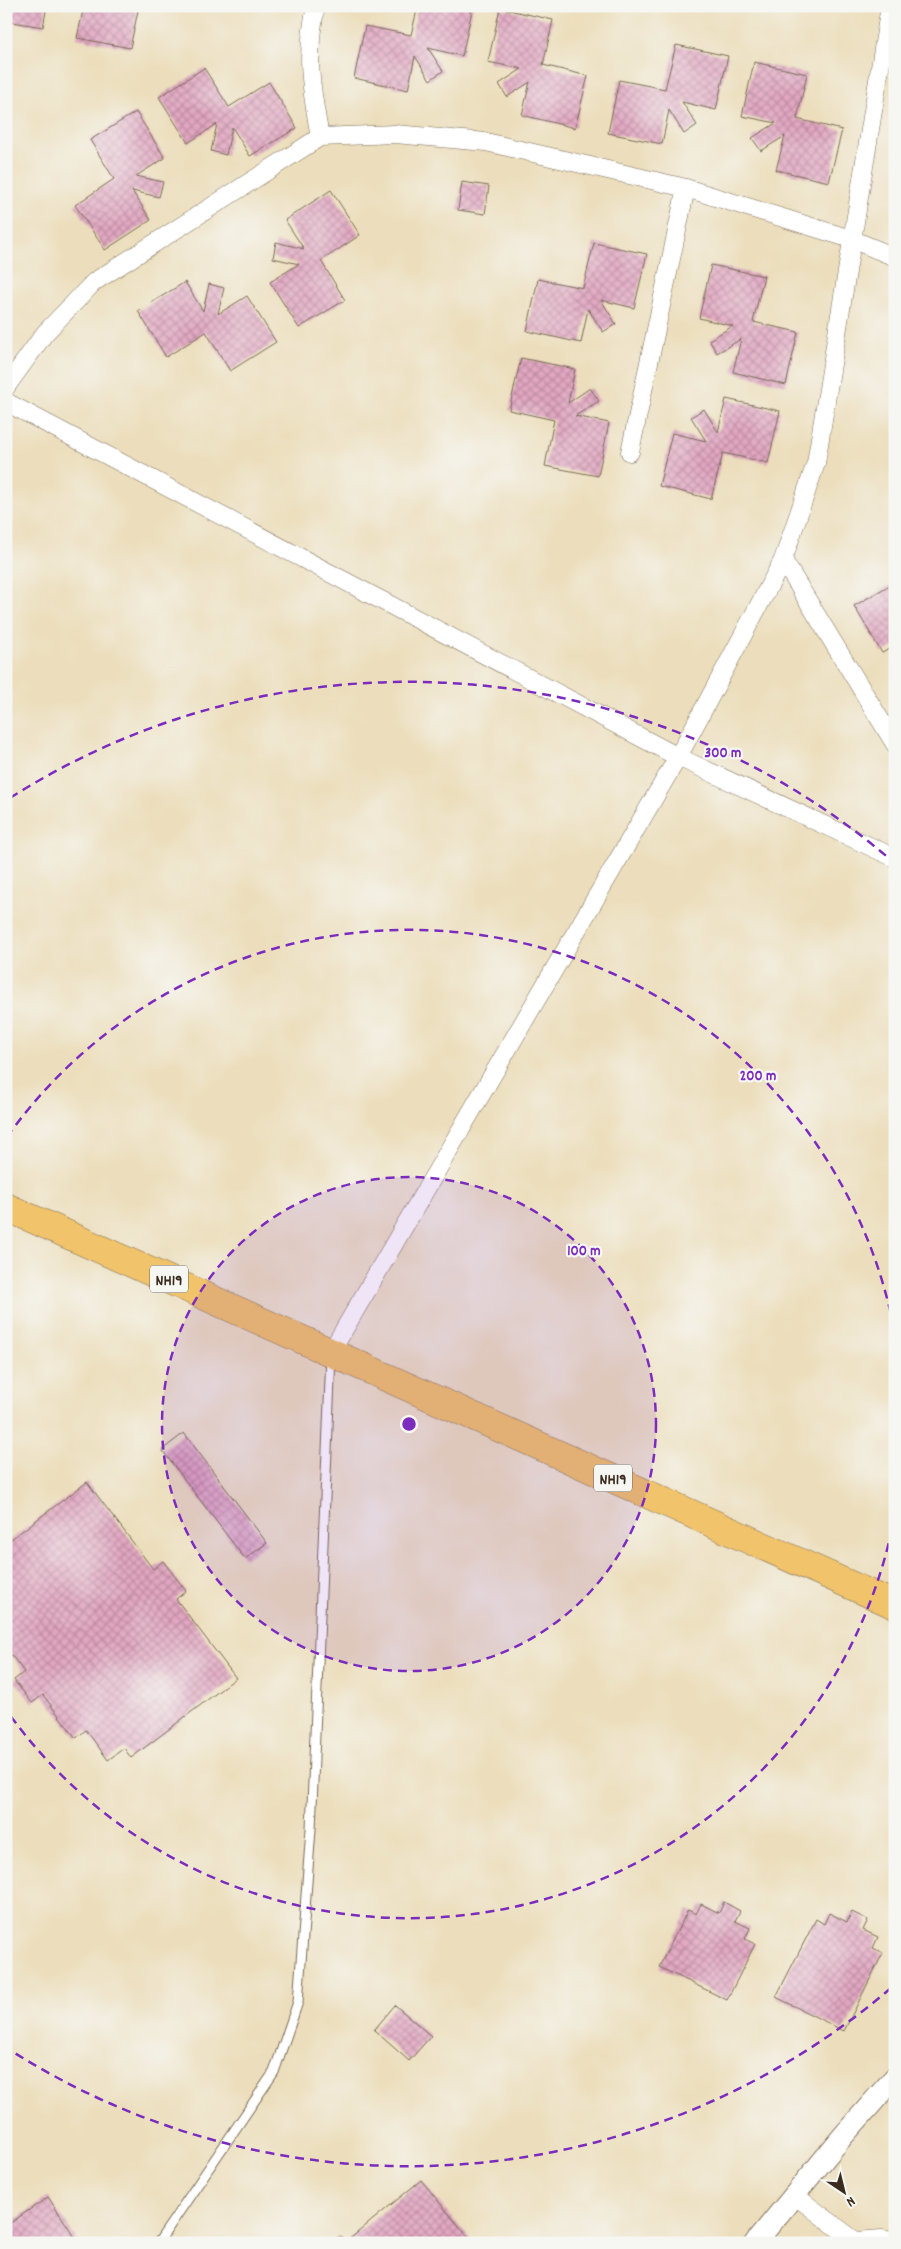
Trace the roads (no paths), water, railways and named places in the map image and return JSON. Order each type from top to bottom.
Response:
[{"type":"highway","name":"NH19","points":[[6,1207],[895,1605]]},
{"type":"street","points":[[316,6],[310,35],[309,81],[320,137]]},
{"type":"street","points":[[331,1352],[678,757],[783,560],[816,463],[890,6]]},
{"type":"street","points":[[6,387],[45,333],[94,282],[320,137],[395,134],[486,142],[686,188],[851,240],[895,258]]},
{"type":"street","points":[[630,452],[686,188]]},
{"type":"street","points":[[6,402],[678,757],[894,854]]},
{"type":"street","points":[[783,560],[895,744]]},
{"type":"street","points":[[755,2243],[895,2077]]},
{"type":"street","points":[[794,2195],[857,2242],[882,2239],[895,2242]]},
{"type":"lane","points":[[158,2243],[274,2072],[298,2002],[311,1830],[331,1352]]}]
